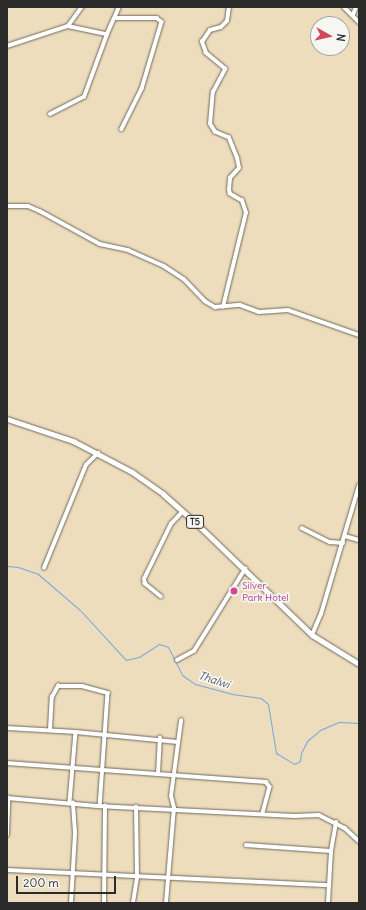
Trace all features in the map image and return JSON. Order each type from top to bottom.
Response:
[{"type":"highway","name":"T5","points":[[7,419],[57,434],[98,453],[132,472],[182,512],[245,569],[312,634],[359,664]]},
{"type":"street","points":[[68,26],[82,7]]},
{"type":"street","points":[[50,114],[84,97],[107,34],[119,7]]},
{"type":"street","points":[[223,307],[246,213],[242,201],[230,194],[229,190],[230,178],[239,168],[237,158],[229,138],[215,132],[210,124],[213,92],[225,69],[206,53],[202,42],[210,30],[221,27],[227,21],[229,7]]},
{"type":"street","points":[[344,7],[359,22]]},
{"type":"street","points":[[352,14],[356,7]]},
{"type":"street","points":[[115,18],[157,18],[162,22],[142,89],[122,129]]},
{"type":"street","points":[[7,46],[68,26],[92,33],[107,34]]},
{"type":"street","points":[[7,206],[28,206],[100,244],[128,250],[153,261],[176,273],[211,305],[223,307],[240,305],[259,312],[288,310],[359,335]]},
{"type":"street","points":[[44,568],[77,484],[86,465],[98,453]]},
{"type":"street","points":[[312,634],[343,543],[359,486]]},
{"type":"street","points":[[161,597],[145,584],[144,579],[171,524],[182,512]]},
{"type":"street","points":[[302,528],[330,542],[343,543]]},
{"type":"street","points":[[345,536],[359,540]]},
{"type":"street","points":[[177,660],[194,651],[245,569]]},
{"type":"street","points":[[50,730],[54,692],[58,686],[71,685],[108,693],[100,806]]},
{"type":"street","points":[[166,903],[166,876],[174,808],[171,799],[182,720]]},
{"type":"street","points":[[7,728],[160,738],[178,742]]},
{"type":"street","points":[[71,903],[73,872],[72,803],[76,732]]},
{"type":"street","points":[[158,774],[160,738]]},
{"type":"street","points":[[7,763],[103,772],[158,774],[266,782],[270,787],[263,814]]},
{"type":"street","points":[[7,835],[8,798],[100,806],[174,808],[263,814],[319,815],[336,822],[359,841]]},
{"type":"street","points":[[104,903],[103,874],[105,806]]},
{"type":"street","points":[[133,903],[136,874],[136,807]]},
{"type":"street","points":[[328,903],[331,851],[336,822]]},
{"type":"street","points":[[246,845],[331,851]]},
{"type":"street","points":[[7,870],[136,874],[329,885]]},
{"type":"waterway","name":"Thalwi","points":[[7,566],[18,567],[38,574],[80,610],[126,660],[139,657],[159,644],[168,647],[182,675],[195,684],[232,694],[261,698],[268,704],[276,753],[294,764],[300,761],[301,753],[307,741],[320,730],[339,722],[359,723]]},
{"type":"place","name":"Silver Park Hotel","points":[[234,591]]}]
